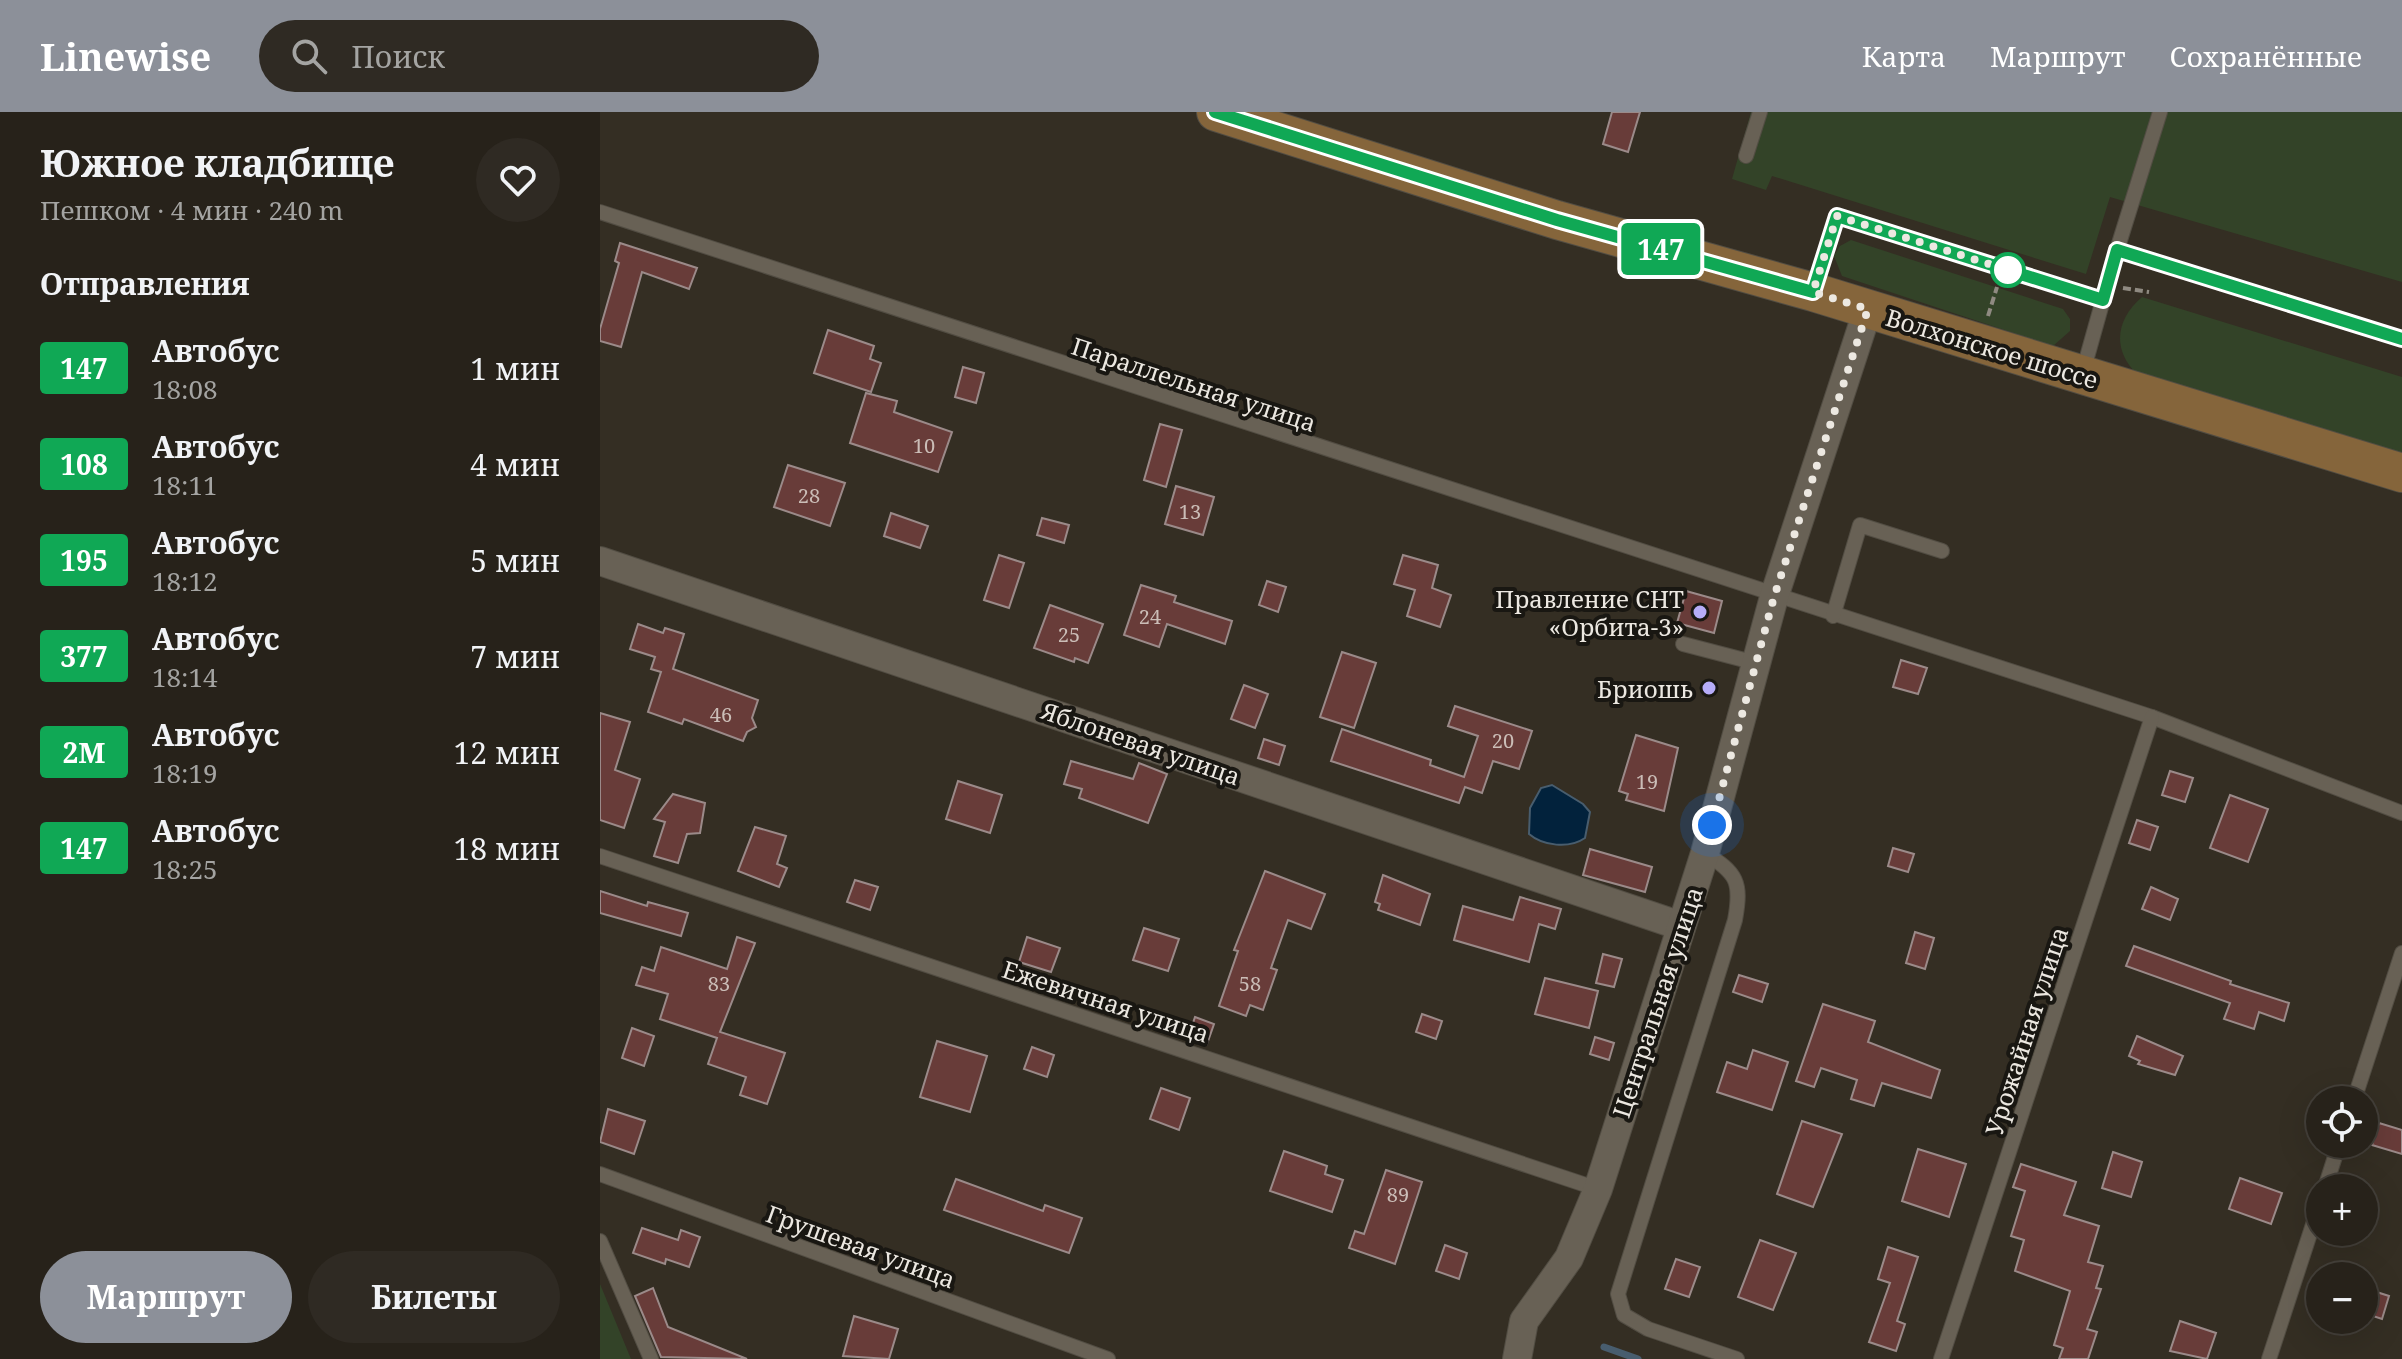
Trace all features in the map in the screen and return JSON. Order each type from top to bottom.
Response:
[{"type":"main road","name":"Волхонское шоссе","points":[[1216,112],[1557,220],[1813,292],[2402,473]]},
{"type":"street","name":"Центральная улица","points":[[1517,1359],[1524,1321],[1569,1258],[1598,1189],[1705,853],[1774,597],[1868,309]]},
{"type":"street","name":"Яблоневая улица","points":[[600,561],[1681,926]]},
{"type":"lane","points":[[1746,156],[1760,112]]},
{"type":"lane","points":[[2081,376],[2160,112]]},
{"type":"lane","name":"Параллельная улица","points":[[600,212],[1774,597],[2152,717],[2402,813]]},
{"type":"lane","points":[[1813,292],[1837,216],[2103,300]]},
{"type":"lane","points":[[2117,250],[2402,339]]},
{"type":"lane","points":[[1833,616],[1860,525],[1942,551]]},
{"type":"lane","points":[[1683,644],[1756,663]]},
{"type":"lane","name":"Урожайная улица","points":[[1941,1359],[2152,717]]},
{"type":"lane","points":[[1705,853],[1728,868],[1740,892],[1735,920],[1618,1294],[1624,1315],[1648,1329],[1737,1359]]},
{"type":"lane","name":"Ежевичная улица","points":[[600,856],[1598,1189]]},
{"type":"lane","points":[[2359,1086],[2402,953]]},
{"type":"lane","name":"Грушевая улица","points":[[600,1174],[1108,1359]]},
{"type":"lane","points":[[600,1241],[651,1359]]},
{"type":"lane","points":[[2269,1359],[2306,1246]]},
{"type":"path","points":[[1986,323],[1999,283]]},
{"type":"green space","points":[[1751,112],[2402,112],[2402,282],[2110,197],[2086,274],[1772,176],[1766,190],[1732,179]]},
{"type":"green space","points":[[1851,240],[2063,309],[2070,319],[2070,331],[2053,346],[1842,276],[1834,256],[1840,246]]},
{"type":"green space","points":[[2142,297],[2402,377],[2402,456],[2136,373],[2123,354],[2120,334],[2127,315]]},
{"type":"green space","points":[[600,1284],[631,1359],[600,1359]]},
{"type":"water","points":[[1552,785],[1583,804],[1590,812],[1585,838],[1571,844],[1556,845],[1529,834],[1530,808],[1541,788]]},
{"type":"building","points":[[1612,112],[1640,112],[1628,152],[1603,144]]},
{"type":"building","points":[[620,243],[697,268],[689,289],[642,272],[621,347],[600,341],[600,329],[619,263],[615,261]]},
{"type":"building","points":[[828,330],[874,346],[870,359],[881,363],[871,392],[814,373]]},
{"type":"building","points":[[963,367],[984,373],[976,403],[955,397]]},
{"type":"building","points":[[866,393],[897,401],[894,412],[952,432],[938,472],[850,443]]},
{"type":"building","points":[[1160,424],[1182,430],[1166,487],[1144,480]]},
{"type":"building","points":[[788,465],[845,483],[830,526],[774,507]]},
{"type":"building","points":[[1176,486],[1214,497],[1203,535],[1165,524]]},
{"type":"building","points":[[891,513],[928,526],[920,548],[884,536]]},
{"type":"building","points":[[1042,518],[1069,525],[1064,543],[1037,535]]},
{"type":"building","points":[[999,555],[1024,563],[1009,608],[984,600]]},
{"type":"building","points":[[1403,555],[1438,565],[1432,588],[1451,595],[1440,627],[1407,616],[1415,590],[1394,584]]},
{"type":"building","points":[[1267,581],[1286,587],[1278,612],[1259,605]]},
{"type":"building","points":[[1141,585],[1176,596],[1174,602],[1232,621],[1225,644],[1167,624],[1159,647],[1124,635]]},
{"type":"building","name":"Правление СНТ «Орбита-3»","points":[[1686,591],[1722,601],[1714,633],[1677,623]]},
{"type":"building","points":[[1050,605],[1103,624],[1088,663],[1075,658],[1074,662],[1034,648]]},
{"type":"building","points":[[638,624],[663,633],[665,628],[684,634],[673,669],[758,700],[752,718],[756,727],[747,732],[743,741],[684,719],[682,724],[648,712],[661,672],[651,669],[655,657],[630,649]]},
{"type":"building","points":[[1342,652],[1376,663],[1354,728],[1320,717]]},
{"type":"building","points":[[1901,660],[1927,668],[1918,694],[1893,687]]},
{"type":"building","points":[[1244,685],[1268,694],[1255,728],[1231,719]]},
{"type":"building","points":[[1455,706],[1532,731],[1519,769],[1493,761],[1482,793],[1465,787],[1459,803],[1331,761],[1342,729],[1431,760],[1430,765],[1464,777],[1478,736],[1448,726]]},
{"type":"building","points":[[600,713],[630,722],[615,770],[640,779],[624,828],[600,820]]},
{"type":"building","points":[[1636,735],[1678,748],[1664,811],[1626,800],[1628,794],[1619,791]]},
{"type":"building","points":[[1264,739],[1285,746],[1279,765],[1258,758]]},
{"type":"building","points":[[1071,761],[1133,779],[1139,763],[1167,774],[1148,823],[1079,798],[1082,789],[1064,784]]},
{"type":"building","points":[[2170,771],[2193,778],[2185,802],[2162,795]]},
{"type":"building","points":[[958,781],[1002,795],[990,833],[946,819]]},
{"type":"building","points":[[673,794],[705,803],[700,833],[687,834],[678,863],[654,856],[665,822],[654,819]]},
{"type":"building","points":[[2230,795],[2268,809],[2248,862],[2210,848]]},
{"type":"building","points":[[2137,820],[2158,827],[2150,850],[2129,843]]},
{"type":"building","points":[[755,827],[786,836],[777,864],[787,868],[779,887],[738,871]]},
{"type":"building","points":[[1893,848],[1914,854],[1908,872],[1888,866]]},
{"type":"building","points":[[1590,849],[1652,867],[1645,892],[1583,875]]},
{"type":"building","points":[[1265,871],[1325,894],[1311,929],[1288,920],[1271,968],[1277,970],[1263,1010],[1250,1005],[1246,1016],[1219,1006],[1238,951],[1234,950]]},
{"type":"building","points":[[1383,875],[1430,894],[1420,925],[1378,910],[1380,904],[1375,902]]},
{"type":"building","points":[[855,880],[878,887],[870,910],[847,902]]},
{"type":"building","points":[[2151,887],[2178,899],[2170,920],[2142,909]]},
{"type":"building","points":[[600,891],[647,906],[648,902],[688,913],[681,936],[600,913]]},
{"type":"building","points":[[1520,897],[1561,909],[1555,929],[1539,924],[1529,962],[1454,940],[1463,906],[1513,920]]},
{"type":"building","points":[[1144,928],[1179,939],[1168,971],[1133,960]]},
{"type":"building","points":[[1915,932],[1934,938],[1925,969],[1906,963]]},
{"type":"building","points":[[737,937],[755,943],[720,1032],[785,1053],[767,1104],[740,1095],[746,1077],[708,1064],[717,1038],[660,1019],[668,994],[636,985],[642,967],[654,971],[661,947],[727,969]]},
{"type":"building","points":[[1027,937],[1060,948],[1051,972],[1019,962]]},
{"type":"building","points":[[2134,946],[2231,981],[2230,984],[2289,1003],[2284,1021],[2259,1012],[2254,1029],[2224,1019],[2230,1003],[2126,966]]},
{"type":"building","points":[[1603,954],[1622,959],[1614,987],[1596,983]]},
{"type":"building","points":[[1739,975],[1768,984],[1762,1002],[1733,992]]},
{"type":"building","points":[[1545,978],[1598,991],[1589,1028],[1535,1014]]},
{"type":"building","points":[[1823,1004],[1875,1021],[1868,1042],[1940,1070],[1931,1098],[1882,1083],[1874,1106],[1851,1099],[1857,1080],[1821,1068],[1814,1087],[1796,1081]]},
{"type":"building","points":[[1422,1014],[1442,1021],[1436,1039],[1416,1032]]},
{"type":"building","points":[[1195,1017],[1214,1024],[1207,1044],[1188,1038]]},
{"type":"building","points":[[632,1028],[654,1036],[644,1066],[622,1058]]},
{"type":"building","points":[[2137,1036],[2183,1056],[2175,1075],[2138,1064],[2140,1061],[2129,1056]]},
{"type":"building","points":[[1595,1037],[1614,1043],[1609,1060],[1590,1054]]},
{"type":"building","points":[[937,1041],[987,1056],[970,1112],[920,1097]]},
{"type":"building","points":[[1032,1047],[1054,1055],[1047,1077],[1024,1069]]},
{"type":"building","points":[[1753,1050],[1788,1062],[1772,1110],[1717,1092],[1727,1062],[1747,1069]]},
{"type":"building","points":[[1161,1088],[1190,1098],[1179,1130],[1150,1119]]},
{"type":"building","points":[[608,1109],[645,1121],[634,1154],[600,1142]]},
{"type":"building","points":[[1802,1121],[1842,1134],[1813,1207],[1777,1194]]},
{"type":"building","points":[[2379,1123],[2402,1130],[2402,1154],[2378,1147]]},
{"type":"building","points":[[1918,1149],[1966,1164],[1949,1217],[1902,1201]]},
{"type":"building","points":[[1284,1151],[1327,1166],[1325,1174],[1343,1180],[1332,1212],[1270,1191]]},
{"type":"building","points":[[2113,1152],[2142,1162],[2131,1197],[2102,1188]]},
{"type":"building","points":[[2021,1164],[2076,1182],[2064,1215],[2099,1226],[2088,1262],[2103,1266],[2096,1288],[2101,1289],[2087,1329],[2097,1332],[2088,1359],[2059,1359],[2063,1348],[2054,1345],[2070,1291],[2015,1271],[2024,1240],[2011,1236],[2025,1191],[2013,1187]]},
{"type":"building","points":[[1386,1170],[1422,1182],[1395,1264],[1349,1248],[1355,1231],[1364,1234]]},
{"type":"building","points":[[2240,1178],[2282,1193],[2271,1224],[2229,1209]]},
{"type":"building","points":[[956,1179],[1043,1211],[1045,1205],[1082,1218],[1069,1253],[944,1210]]},
{"type":"building","points":[[642,1228],[678,1240],[681,1230],[700,1237],[689,1267],[666,1259],[665,1264],[633,1253]]},
{"type":"building","points":[[1760,1240],[1796,1253],[1773,1310],[1738,1297]]},
{"type":"building","points":[[1445,1245],[1467,1253],[1459,1279],[1436,1271]]},
{"type":"building","points":[[1888,1247],[1918,1257],[1897,1321],[1905,1324],[1896,1351],[1869,1342],[1890,1283],[1878,1279]]},
{"type":"building","points":[[1676,1259],[1700,1267],[1689,1297],[1665,1289]]},
{"type":"building","points":[[653,1288],[668,1327],[747,1359],[661,1357],[635,1296]]},
{"type":"building","points":[[2378,1292],[2389,1296],[2382,1319],[2378,1318]]},
{"type":"building","points":[[854,1316],[898,1329],[889,1359],[843,1356]]},
{"type":"building","points":[[2180,1321],[2216,1333],[2207,1359],[2170,1351]]},
{"type":"waterway","points":[[1604,1347],[1638,1359]]},
{"type":"bus line","name":"147","points":[[1215,112],[1557,220],[1813,292],[1837,216],[2103,300],[2117,250],[2402,339]]},
{"type":"place","name":"Правление СНТ «Орбита-3»","points":[[1700,612]]},
{"type":"place","name":"Бриошь","points":[[1709,688]]},
{"type":"route","points":[[1712,825],[1774,597],[1868,309],[1813,292],[1837,216],[2008,270]]}]
